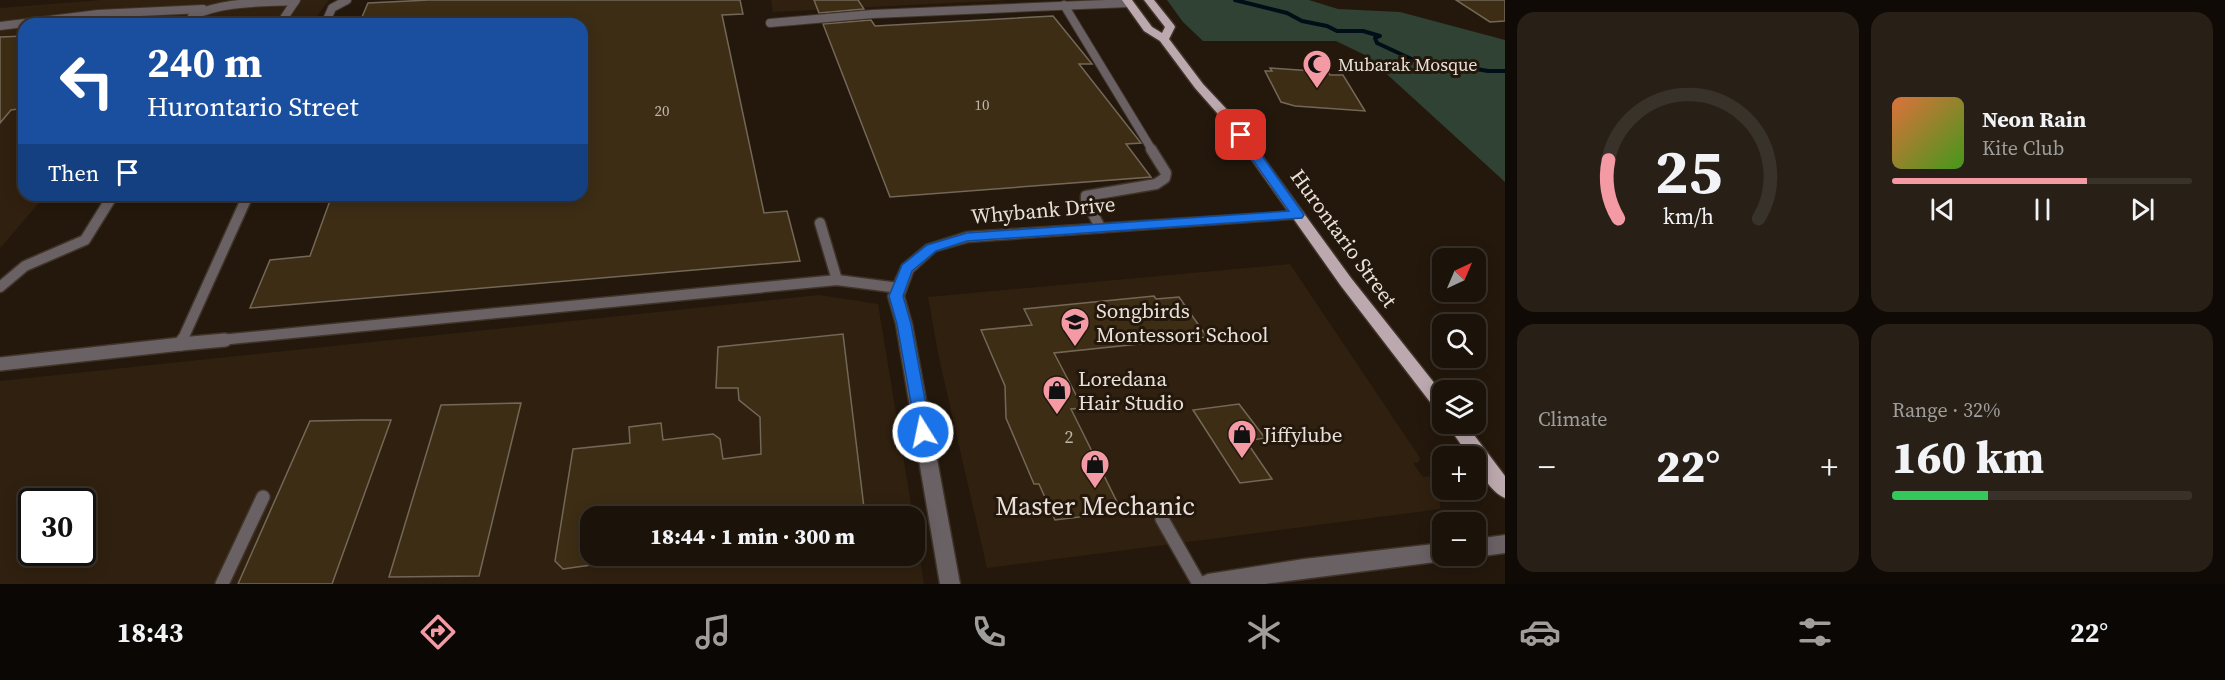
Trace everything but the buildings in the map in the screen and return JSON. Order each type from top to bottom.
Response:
[{"type":"main road","name":"Hurontario Street","points":[[1149,0],[1170,27],[1164,39]]},
{"type":"main road","name":"Hurontario Street","points":[[1128,1],[1148,29],[1164,39],[1198,86],[1229,119],[1346,282],[1432,392]]},
{"type":"main road","points":[[1463,434],[1505,490]]},
{"type":"street","name":"Whybank Drive","points":[[899,288],[907,269],[931,248],[967,237],[1298,215]]},
{"type":"street","points":[[899,288],[896,296],[904,324],[950,584]]},
{"type":"street","points":[[1486,547],[1505,544]]},
{"type":"street","points":[[1208,584],[1304,568],[1432,553]]},
{"type":"lane","points":[[328,18],[332,8],[347,0]]},
{"type":"lane","points":[[65,18],[295,1]]},
{"type":"lane","points":[[284,18],[295,1]]},
{"type":"lane","points":[[770,23],[873,14],[1128,1]]},
{"type":"lane","points":[[1064,5],[1166,173],[1165,178],[1156,184],[1086,196],[1086,201],[1100,227]]},
{"type":"lane","points":[[191,18],[203,9]]},
{"type":"lane","points":[[0,26],[18,24]]},
{"type":"lane","points":[[0,287],[25,266],[85,240],[109,201]]},
{"type":"lane","points":[[181,345],[245,201]]},
{"type":"lane","points":[[820,223],[837,279]]},
{"type":"lane","points":[[0,364],[837,279],[899,288]]},
{"type":"lane","points":[[222,584],[264,497]]},
{"type":"lane","points":[[1162,519],[1199,584]]},
{"type":"shaded area","points":[[102,0],[329,0],[316,18],[18,18],[18,201],[41,201],[0,248],[0,8]]},
{"type":"shaded area","points":[[771,0],[1009,0],[773,12]]},
{"type":"shaded area","points":[[1290,264],[1420,458],[1419,462],[1413,463],[1423,477],[1429,476],[1432,481],[1432,500],[1440,500],[1440,509],[987,568],[939,358],[928,297]]},
{"type":"shaded area","points":[[819,295],[878,304],[911,506],[580,506],[580,566],[921,566],[924,584],[0,584],[0,381]]},
{"type":"green space","points":[[1167,0],[1309,0],[1338,9],[1400,12],[1505,40],[1505,182],[1367,56],[1336,41],[1203,41],[1183,22]]},
{"type":"waterway","points":[[1235,0],[1287,13],[1302,21],[1327,26],[1337,31],[1363,31],[1380,36],[1375,38],[1377,43],[1433,69],[1447,64],[1488,71],[1505,71]]},
{"type":"place","name":"Mubarak Mosque","points":[[1317,90]]},
{"type":"place","name":"Songbirds Montessori School","points":[[1075,348]]},
{"type":"place","name":"Loredana Hair Studio","points":[[1057,416]]},
{"type":"place","name":"Jiffylube","points":[[1242,460]]},
{"type":"place","name":"Master Mechanic","points":[[1095,490]]},
{"type":"route","points":[[923,432],[904,324],[896,296],[907,269],[931,248],[967,237],[1298,215],[1241,135]]}]
